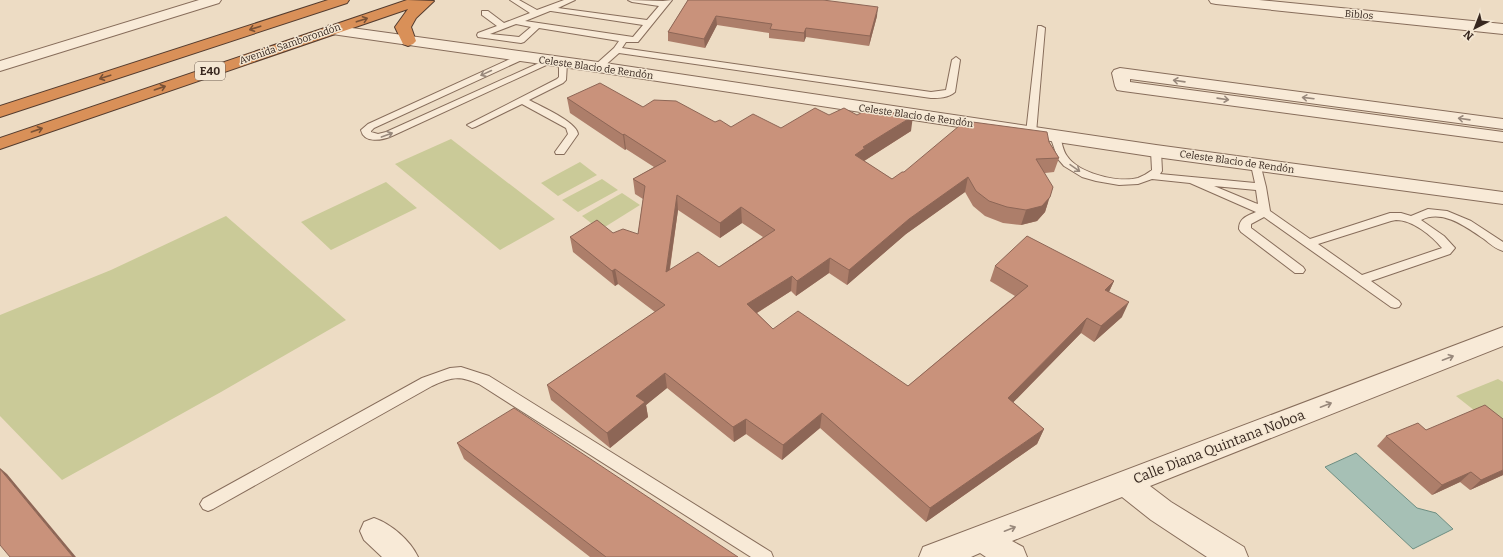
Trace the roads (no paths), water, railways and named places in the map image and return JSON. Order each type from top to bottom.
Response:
[{"type":"highway","name":"E40","points":[[0,112],[342,0]]},
{"type":"highway","name":"Avenida Samborondón","points":[[0,144],[421,0]]},
{"type":"highway","points":[[408,41],[403,27],[410,15],[429,0]]},
{"type":"highway","points":[[0,116],[85,84]]},
{"type":"street","points":[[0,66],[214,0]]},
{"type":"street","name":"Biblos","points":[[1216,0],[1290,4],[1503,29]]},
{"type":"street","name":"Celeste Blacio de Rendón","points":[[330,30],[598,67],[1156,151],[1503,198]]},
{"type":"street","points":[[1252,97],[1123,86],[1120,73],[1252,97],[1340,109],[1444,129],[1503,137]]},
{"type":"street","points":[[1340,109],[1434,114],[1503,124]]},
{"type":"street","points":[[1434,114],[1444,129]]},
{"type":"street","name":"Calle Diana Quintana Noboa","points":[[934,557],[1126,484],[1503,336]]},
{"type":"street","points":[[1126,484],[1161,511],[1233,557]]},
{"type":"street","points":[[374,531],[403,557]]},
{"type":"street","points":[[983,539],[1012,557]]},
{"type":"lane","points":[[514,0],[537,14]]},
{"type":"lane","points":[[632,0],[666,2]]},
{"type":"lane","points":[[536,26],[520,40],[481,35],[551,9],[567,1]]},
{"type":"lane","points":[[517,22],[635,40],[666,2]]},
{"type":"lane","points":[[551,9],[649,23]]},
{"type":"lane","points":[[484,13],[504,27]]},
{"type":"lane","points":[[1031,133],[1041,28]]},
{"type":"lane","points":[[598,67],[617,50],[624,39]]},
{"type":"lane","points":[[617,50],[931,95],[940,95],[950,92],[956,60]]},
{"type":"lane","points":[[472,125],[562,80],[557,62],[389,134],[380,137],[372,137],[367,134],[366,130],[371,126],[521,57]]},
{"type":"lane","points":[[522,100],[569,126],[573,131],[573,134],[560,152]]},
{"type":"lane","points":[[1055,136],[1062,157],[1075,169],[1094,178],[1121,182],[1139,181],[1157,171],[1156,151]]},
{"type":"lane","points":[[1256,165],[1265,213]]},
{"type":"lane","points":[[1150,176],[1261,187]]},
{"type":"lane","points":[[1194,181],[1251,205],[1265,213],[1395,304]]},
{"type":"lane","points":[[1265,213],[1249,219],[1245,223],[1245,229],[1299,270]]},
{"type":"lane","points":[[1411,220],[1429,213],[1445,214],[1459,219],[1503,247]]},
{"type":"lane","points":[[1309,243],[1390,217],[1401,217],[1420,225],[1446,242],[1449,248],[1446,251],[1361,280]]},
{"type":"lane","points":[[208,504],[428,382],[455,371],[468,373],[484,380],[765,557]]}]
